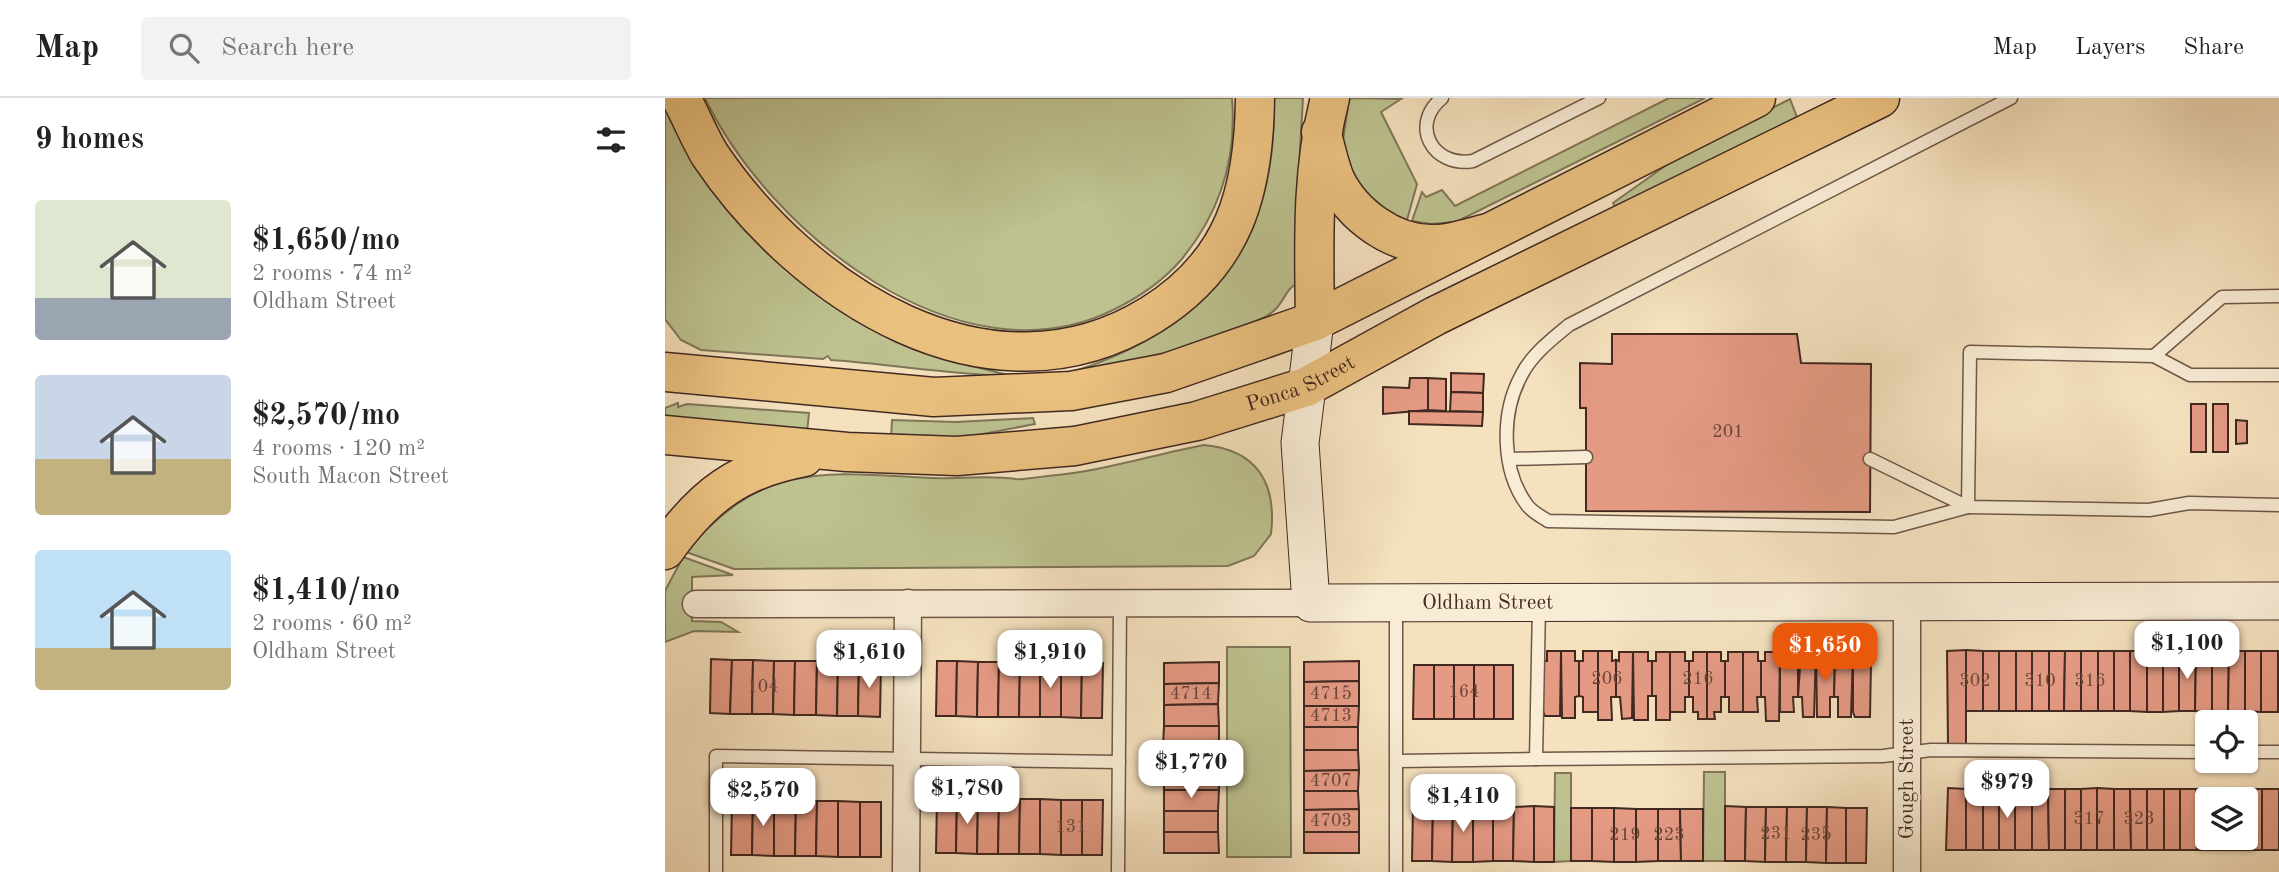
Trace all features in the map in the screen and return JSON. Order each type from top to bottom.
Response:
[{"type":"main road","points":[[681,98],[710,153],[754,210],[795,252],[841,288],[930,336],[992,352],[1048,353],[1091,344],[1130,328],[1187,289],[1210,263],[1232,229],[1248,185],[1255,98]]},
{"type":"main road","points":[[665,372],[934,397],[1071,391],[1166,373],[1315,321],[1756,98]]},
{"type":"main road","name":"Ponca Street","points":[[665,435],[835,451],[957,456],[1075,446],[1197,421],[1306,387],[1434,316],[1880,98]]},
{"type":"main road","points":[[1326,115],[1335,178],[1349,202],[1373,224],[1400,238],[1434,244],[1488,233]]},
{"type":"main road","points":[[1315,321],[1313,197],[1326,115]]},
{"type":"main road","points":[[665,550],[684,523],[716,492],[766,464],[835,451]]},
{"type":"street","points":[[1311,603],[1300,443],[1315,321]]},
{"type":"street","name":"Oldham Street","points":[[696,604],[2279,601]]},
{"type":"street","name":"Gough Street","points":[[1907,602],[1907,872]]},
{"type":"street","points":[[906,872],[908,603]]},
{"type":"lane","points":[[1442,98],[1426,117],[1426,131],[1437,152],[1447,161],[1460,163],[1473,161],[1599,98]]},
{"type":"lane","points":[[2011,98],[1569,325],[1542,348],[1521,374],[1509,405],[1506,442],[1512,475],[1527,506],[1549,521],[1894,527],[1968,506],[2149,510],[2189,503],[2279,505]]},
{"type":"lane","points":[[2154,356],[2222,296],[2279,296]]},
{"type":"lane","points":[[1968,506],[1970,352],[2154,356],[2190,375],[2279,375]]},
{"type":"lane","points":[[1510,459],[1585,457]]},
{"type":"lane","points":[[1870,459],[1968,506]]},
{"type":"lane","points":[[1396,603],[1397,872]]},
{"type":"lane","points":[[1536,759],[1539,603]]},
{"type":"lane","points":[[1118,872],[1120,604]]},
{"type":"lane","points":[[1397,761],[1883,756],[1908,752],[2195,752]]},
{"type":"lane","points":[[2258,752],[2279,752]]},
{"type":"lane","points":[[716,872],[716,756],[1119,762]]},
{"type":"green space","points":[[705,98],[1232,98],[1232,142],[1223,184],[1206,223],[1181,260],[1158,282],[1113,310],[1054,328],[994,328],[934,312],[876,283],[822,244],[774,198],[735,149]]},
{"type":"green space","points":[[1274,98],[1303,98],[1296,220],[1300,282],[1290,289],[1270,314],[1240,328],[1171,351],[1075,371],[1123,352],[1164,330],[1199,303],[1227,272],[1248,237],[1263,196],[1272,150]]},
{"type":"green space","points":[[1349,98],[1401,99],[1381,112],[1417,184],[1407,220],[1395,223],[1363,200],[1342,148]]},
{"type":"green space","points":[[1669,98],[1705,98],[1456,222],[1431,224],[1412,221],[1422,192],[1426,197],[1442,190],[1455,206]]},
{"type":"green space","points":[[1790,99],[1797,117],[1616,208],[1613,203],[1682,154]]},
{"type":"green space","points":[[665,102],[903,343],[952,361],[1012,376],[831,360],[828,356],[823,359],[701,350],[681,340],[665,319]]},
{"type":"green space","points":[[678,403],[678,407],[687,404],[809,413],[807,433],[665,418],[665,408]]},
{"type":"green space","points":[[1033,418],[1035,424],[967,437],[891,438],[892,420],[956,422]]},
{"type":"green space","points":[[1204,445],[1222,448],[1250,462],[1260,472],[1271,499],[1271,534],[1254,556],[1228,566],[734,569],[686,552],[714,522],[741,501],[769,487],[797,479],[858,474],[1023,479],[1087,471]]},
{"type":"green space","points":[[683,557],[733,575],[692,577],[692,621],[721,622],[738,632],[694,631],[665,642],[665,591]]},
{"type":"green space","points":[[1227,647],[1290,647],[1291,857],[1227,857]]},
{"type":"green space","points":[[1704,772],[1725,772],[1725,861],[1703,861]]},
{"type":"green space","points":[[1555,773],[1571,773],[1571,861],[1554,862]]},
{"type":"building","points":[[1612,334],[1797,334],[1801,363],[1871,364],[1870,512],[1586,511],[1586,408],[1580,408],[1580,363],[1612,364]]},
{"type":"building","points":[[1451,373],[1484,374],[1483,393],[1451,392]]},
{"type":"building","points":[[1410,378],[1428,378],[1428,410],[1383,414],[1383,387],[1409,388]]},
{"type":"building","points":[[1428,378],[1446,379],[1446,411],[1428,410]]},
{"type":"building","points":[[1451,392],[1483,393],[1483,412],[1450,411]]},
{"type":"building","points":[[2191,404],[2206,404],[2206,452],[2191,452]]},
{"type":"building","points":[[2213,404],[2228,404],[2228,452],[2213,452]]},
{"type":"building","points":[[1409,411],[1483,412],[1482,426],[1409,424]]},
{"type":"building","points":[[2236,420],[2247,421],[2247,443],[2236,444]]},
{"type":"building","points":[[1966,650],[1983,651],[1983,711],[1966,711]]},
{"type":"building","points":[[1966,650],[1966,744],[1948,744],[1947,651]]},
{"type":"building","points":[[1547,651],[1561,651],[1560,716],[1545,716],[1543,712],[1543,661],[1547,661]]},
{"type":"building","points":[[1561,651],[1575,651],[1575,661],[1579,661],[1579,696],[1575,697],[1575,718],[1562,718]]},
{"type":"building","points":[[1583,651],[1598,651],[1598,712],[1583,712],[1583,697],[1579,696],[1579,661],[1583,661]]},
{"type":"building","points":[[1598,651],[1612,651],[1612,661],[1616,660],[1616,697],[1611,697],[1612,720],[1598,720]]},
{"type":"building","points":[[1983,651],[1999,651],[1999,711],[1983,711]]},
{"type":"building","points":[[1999,651],[2016,651],[2016,711],[1999,711]]},
{"type":"building","points":[[2016,651],[2032,651],[2032,711],[2016,711]]},
{"type":"building","points":[[2032,651],[2049,651],[2049,711],[2032,711]]},
{"type":"building","points":[[2049,651],[2065,651],[2064,711],[2049,711]]},
{"type":"building","points":[[2065,651],[2081,651],[2081,711],[2064,711]]},
{"type":"building","points":[[2081,651],[2098,651],[2098,711],[2081,711]]},
{"type":"building","points":[[2098,651],[2114,651],[2114,711],[2098,711]]},
{"type":"building","points":[[2114,651],[2130,651],[2130,711],[2114,711]]},
{"type":"building","points":[[2130,651],[2147,651],[2147,712],[2130,711]]},
{"type":"building","points":[[2147,651],[2163,651],[2163,712],[2147,712]]},
{"type":"building","points":[[2163,651],[2179,651],[2179,711],[2163,712]]},
{"type":"building","points":[[2179,651],[2196,651],[2195,711],[2179,711]]},
{"type":"building","points":[[2196,651],[2212,651],[2212,710],[2195,710]]},
{"type":"building","points":[[2212,651],[2229,651],[2228,710],[2212,710]]},
{"type":"building","points":[[2229,651],[2245,651],[2245,710],[2228,710]]},
{"type":"building","points":[[2245,651],[2261,651],[2261,712],[2245,710]]},
{"type":"building","points":[[2261,651],[2278,651],[2278,712],[2261,712]]},
{"type":"building","points":[[1619,652],[1633,652],[1632,718],[1622,719],[1620,697],[1616,697],[1616,660],[1619,661]]},
{"type":"building","points":[[1633,652],[1648,652],[1648,661],[1652,661],[1652,696],[1648,696],[1648,720],[1634,720]]},
{"type":"building","points":[[1656,652],[1670,652],[1670,720],[1656,720],[1656,696],[1652,696],[1652,661],[1656,661]]},
{"type":"building","points":[[1670,652],[1685,652],[1685,661],[1689,661],[1689,697],[1685,697],[1685,712],[1670,712]]},
{"type":"building","points":[[1693,652],[1707,652],[1707,719],[1698,719],[1698,712],[1693,712],[1693,697],[1689,697],[1689,661],[1693,661]]},
{"type":"building","points":[[1707,652],[1721,652],[1721,661],[1725,661],[1725,697],[1721,697],[1721,712],[1714,712],[1715,719],[1707,719]]},
{"type":"building","points":[[1728,652],[1743,652],[1743,712],[1729,712],[1729,697],[1725,697],[1725,661],[1728,661]]},
{"type":"building","points":[[1743,652],[1758,652],[1758,661],[1761,661],[1761,697],[1757,697],[1758,712],[1743,712]]},
{"type":"building","points":[[1765,652],[1780,652],[1779,721],[1766,721],[1765,697],[1761,697],[1761,661],[1765,661]]},
{"type":"building","points":[[1780,652],[1795,652],[1795,661],[1798,661],[1798,697],[1793,697],[1794,712],[1780,712]]},
{"type":"building","points":[[1801,652],[1816,652],[1814,717],[1803,717],[1802,697],[1798,697]]},
{"type":"building","points":[[1816,652],[1831,652],[1831,661],[1835,661],[1834,697],[1830,697],[1830,717],[1817,717]]},
{"type":"building","points":[[1838,652],[1853,652],[1851,717],[1838,717],[1838,697],[1834,697],[1835,661],[1838,661]]},
{"type":"building","points":[[1853,652],[1866,652],[1866,661],[1871,662],[1870,717],[1855,717],[1853,712]]},
{"type":"building","points":[[711,659],[732,660],[730,714],[710,713]]},
{"type":"building","points":[[732,660],[753,660],[752,714],[730,714]]},
{"type":"building","points":[[753,660],[774,661],[773,714],[752,714]]},
{"type":"building","points":[[774,661],[795,661],[794,715],[773,714]]},
{"type":"building","points":[[795,661],[817,661],[816,715],[794,715]]},
{"type":"building","points":[[817,661],[838,662],[837,716],[816,715]]},
{"type":"building","points":[[937,661],[957,661],[956,716],[936,716]]},
{"type":"building","points":[[957,661],[978,662],[977,717],[956,716]]},
{"type":"building","points":[[1359,661],[1359,681],[1304,682],[1304,662]]},
{"type":"building","points":[[838,662],[859,662],[858,716],[837,716]]},
{"type":"building","points":[[859,662],[881,663],[880,717],[858,716]]},
{"type":"building","points":[[978,662],[999,662],[998,717],[977,717]]},
{"type":"building","points":[[999,662],[1020,662],[1019,717],[998,717]]},
{"type":"building","points":[[1020,662],[1040,662],[1040,717],[1019,717]]},
{"type":"building","points":[[1040,662],[1061,663],[1061,717],[1040,717]]},
{"type":"building","points":[[1219,662],[1219,683],[1164,684],[1164,663]]},
{"type":"building","points":[[1061,663],[1082,663],[1081,718],[1061,717]]},
{"type":"building","points":[[1082,663],[1103,663],[1102,718],[1081,718]]},
{"type":"building","points":[[1414,665],[1434,665],[1434,719],[1413,719]]},
{"type":"building","points":[[1434,665],[1454,665],[1454,719],[1434,719]]},
{"type":"building","points":[[1454,665],[1474,665],[1474,719],[1454,719]]},
{"type":"building","points":[[1474,665],[1494,665],[1494,719],[1474,719]]},
{"type":"building","points":[[1494,665],[1513,665],[1513,719],[1494,719]]},
{"type":"building","points":[[1359,681],[1359,706],[1304,706],[1304,682]]},
{"type":"building","points":[[1219,683],[1218,704],[1164,705],[1164,684]]},
{"type":"building","points":[[1218,704],[1219,726],[1164,726],[1164,705]]},
{"type":"building","points":[[1304,706],[1359,706],[1358,727],[1304,727]]},
{"type":"building","points":[[1164,726],[1219,726],[1219,747],[1163,747]]},
{"type":"building","points":[[1304,727],[1358,727],[1358,750],[1304,750]]},
{"type":"building","points":[[1163,747],[1219,747],[1218,768],[1164,768]]},
{"type":"building","points":[[1304,750],[1358,750],[1359,770],[1304,771]]},
{"type":"building","points":[[1164,768],[1218,768],[1219,790],[1164,790]]},
{"type":"building","points":[[1359,770],[1358,791],[1304,791],[1304,771]]},
{"type":"building","points":[[1948,788],[1966,789],[1966,850],[1946,850]]},
{"type":"building","points":[[1983,788],[1983,850],[1966,850],[1966,789]]},
{"type":"building","points":[[1983,788],[1999,789],[1999,850],[1983,850]]},
{"type":"building","points":[[2097,788],[2097,850],[2081,850],[2081,789]]},
{"type":"building","points":[[2097,788],[2114,789],[2114,850],[2097,850]]},
{"type":"building","points":[[1999,789],[2015,789],[2015,850],[1999,850]]},
{"type":"building","points":[[2015,789],[2032,789],[2032,850],[2015,850]]},
{"type":"building","points":[[2032,789],[2048,789],[2049,850],[2032,850]]},
{"type":"building","points":[[2048,789],[2065,789],[2065,850],[2049,850]]},
{"type":"building","points":[[2065,789],[2081,789],[2081,850],[2065,850]]},
{"type":"building","points":[[2114,789],[2130,789],[2131,850],[2114,850]]},
{"type":"building","points":[[2130,789],[2147,789],[2147,850],[2131,850]]},
{"type":"building","points":[[2147,789],[2164,789],[2164,850],[2147,850]]},
{"type":"building","points":[[2164,789],[2180,789],[2180,850],[2164,850]]},
{"type":"building","points":[[2180,789],[2195,789],[2195,850],[2180,850]]},
{"type":"building","points":[[2258,789],[2262,789],[2262,850],[2258,850]]},
{"type":"building","points":[[2262,789],[2279,789],[2279,850],[2262,850]]},
{"type":"building","points":[[1164,790],[1219,790],[1218,811],[1164,811]]},
{"type":"building","points":[[1304,791],[1358,791],[1359,809],[1304,810]]},
{"type":"building","points":[[937,798],[957,799],[956,853],[936,853]]},
{"type":"building","points":[[957,799],[978,799],[977,854],[956,853]]},
{"type":"building","points":[[978,799],[999,799],[998,854],[977,854]]},
{"type":"building","points":[[999,799],[1020,799],[1019,854],[998,854]]},
{"type":"building","points":[[1020,799],[1040,799],[1040,854],[1019,854]]},
{"type":"building","points":[[1040,799],[1061,800],[1061,855],[1040,854]]},
{"type":"building","points":[[732,800],[753,801],[752,855],[731,855]]},
{"type":"building","points":[[1061,800],[1082,800],[1082,855],[1061,855]]},
{"type":"building","points":[[1082,800],[1103,800],[1102,855],[1082,855]]},
{"type":"building","points":[[753,801],[774,801],[774,856],[752,855]]},
{"type":"building","points":[[774,801],[796,801],[795,856],[774,856]]},
{"type":"building","points":[[796,801],[817,801],[816,856],[795,856]]},
{"type":"building","points":[[817,801],[838,801],[838,857],[816,856]]},
{"type":"building","points":[[838,801],[860,802],[860,857],[838,857]]},
{"type":"building","points":[[860,802],[881,802],[881,857],[860,857]]},
{"type":"building","points":[[1413,806],[1433,806],[1432,861],[1412,861]]},
{"type":"building","points":[[1433,806],[1453,806],[1452,862],[1432,861]]},
{"type":"building","points":[[1453,806],[1473,806],[1473,862],[1452,862]]},
{"type":"building","points":[[1473,806],[1493,806],[1493,861],[1473,862]]},
{"type":"building","points":[[1493,806],[1514,807],[1513,861],[1493,861]]},
{"type":"building","points":[[1534,806],[1534,862],[1513,861],[1514,807]]},
{"type":"building","points":[[1534,806],[1554,807],[1554,862],[1534,862]]},
{"type":"building","points":[[1725,806],[1746,807],[1745,861],[1725,861]]},
{"type":"building","points":[[1746,807],[1766,807],[1765,862],[1745,861]]},
{"type":"building","points":[[1766,807],[1787,807],[1786,862],[1765,862]]},
{"type":"building","points":[[1787,807],[1807,807],[1806,862],[1786,862]]},
{"type":"building","points":[[1807,807],[1827,807],[1826,863],[1806,862]]},
{"type":"building","points":[[1827,807],[1846,808],[1846,863],[1826,863]]},
{"type":"building","points":[[1571,808],[1592,808],[1592,861],[1571,861]]},
{"type":"building","points":[[1592,808],[1614,808],[1614,862],[1592,861]]},
{"type":"building","points":[[1614,808],[1636,809],[1636,862],[1614,862]]},
{"type":"building","points":[[1846,808],[1867,808],[1866,863],[1846,863]]},
{"type":"building","points":[[1359,809],[1359,832],[1304,832],[1304,810]]},
{"type":"building","points":[[1636,809],[1658,809],[1658,861],[1636,862]]},
{"type":"building","points":[[1658,809],[1680,809],[1681,861],[1658,861]]},
{"type":"building","points":[[1680,809],[1703,809],[1703,861],[1681,861]]},
{"type":"building","points":[[1164,811],[1218,811],[1218,832],[1164,832]]},
{"type":"building","points":[[1164,832],[1218,832],[1219,853],[1164,853]]},
{"type":"building","points":[[1304,832],[1359,832],[1359,853],[1304,853]]}]
